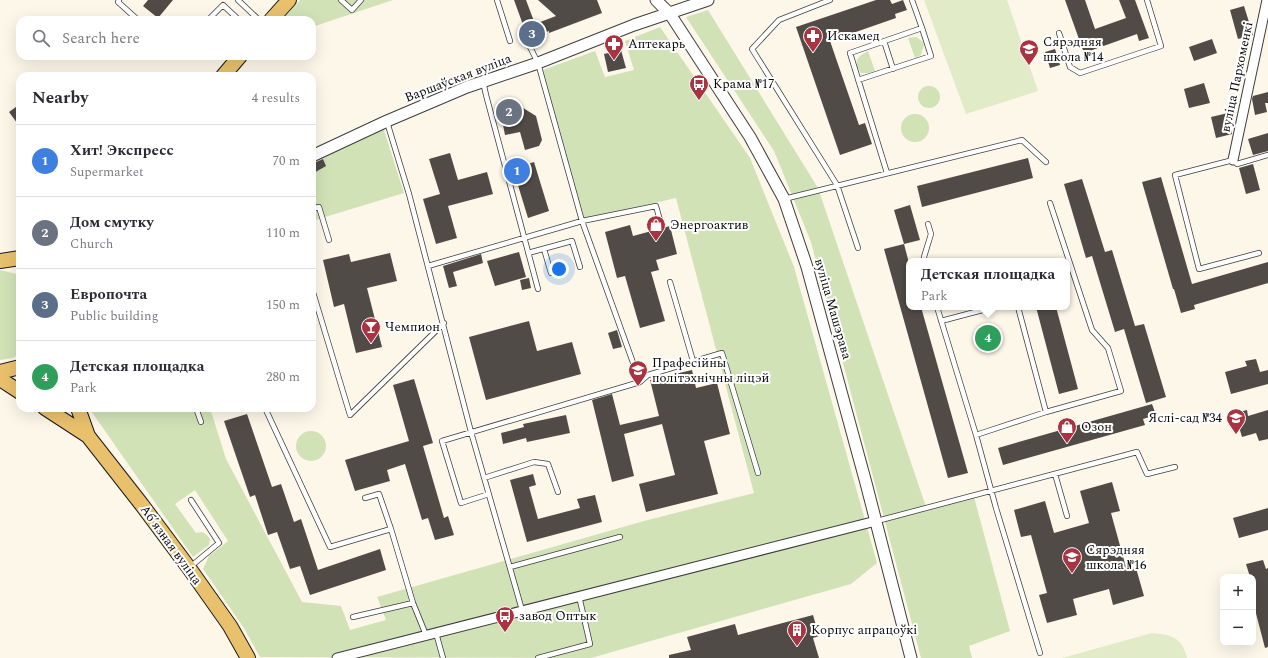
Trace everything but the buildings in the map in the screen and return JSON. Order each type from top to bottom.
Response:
[{"type":"main road","points":[[275,16],[289,0]]},
{"type":"main road","points":[[226,72],[237,60]]},
{"type":"main road","points":[[1,261],[16,259]]},
{"type":"main road","points":[[1,261],[16,266]]},
{"type":"main road","points":[[0,372],[16,368]]},
{"type":"main road","points":[[0,379],[16,389]]},
{"type":"main road","name":"Абʼязная вуліца","points":[[51,412],[88,436]]},
{"type":"main road","name":"Абʼязная вуліца","points":[[79,412],[88,436],[189,568],[230,626],[248,658]]},
{"type":"street","name":"вуліца Машэрава","points":[[656,0],[670,14],[750,137],[784,199],[807,267],[876,521],[910,658]]},
{"type":"street","name":"Варшаўская вуліца","points":[[316,154],[387,121],[483,81],[538,63],[634,25],[708,0]]},
{"type":"street","name":"вуліца Пархоменкі","points":[[1233,160],[1267,0]]},
{"type":"street","points":[[337,658],[876,521]]},
{"type":"lane","points":[[119,0],[118,2],[134,16]]},
{"type":"lane","points":[[238,0],[255,16]]},
{"type":"lane","points":[[341,0],[352,10],[361,0]]},
{"type":"lane","points":[[497,0],[510,41]]},
{"type":"lane","points":[[830,0],[779,20],[752,49],[837,185],[858,248]]},
{"type":"lane","points":[[858,80],[931,56],[912,0]]},
{"type":"lane","points":[[1060,34],[1070,68],[1080,73],[1161,46],[1147,0]]},
{"type":"lane","points":[[212,16],[223,5],[235,16]]},
{"type":"lane","points":[[887,173],[850,52],[922,28]]},
{"type":"lane","points":[[524,37],[538,63],[582,221],[640,382]]},
{"type":"lane","points":[[884,41],[892,69]]},
{"type":"lane","points":[[483,81],[538,289]]},
{"type":"lane","points":[[387,121],[409,194],[444,323],[471,432],[522,610]]},
{"type":"lane","points":[[784,199],[1022,140],[1046,162]]},
{"type":"lane","points":[[1260,253],[1199,268],[1175,175],[1233,160],[1237,164],[1268,154]]},
{"type":"lane","points":[[1050,203],[1068,258]]},
{"type":"lane","points":[[428,266],[582,221],[656,206],[661,224]]},
{"type":"lane","points":[[316,208],[320,207],[329,240]]},
{"type":"lane","points":[[924,258],[931,234],[928,224]]},
{"type":"lane","points":[[528,253],[572,241],[580,267]]},
{"type":"lane","points":[[544,249],[551,273]]},
{"type":"lane","points":[[976,435],[1046,412],[1121,391],[1108,348],[1092,330],[1070,263]]},
{"type":"lane","points":[[670,282],[693,362]]},
{"type":"lane","points":[[316,302],[350,415],[444,323]]},
{"type":"lane","points":[[938,310],[1040,653]]},
{"type":"lane","points":[[941,321],[983,310]]},
{"type":"lane","points":[[1019,310],[1046,412]]},
{"type":"lane","points":[[489,494],[462,503],[442,441],[640,382],[648,374],[722,353],[758,473]]},
{"type":"lane","points":[[197,412],[201,422]]},
{"type":"lane","points":[[267,412],[330,547],[391,529]]},
{"type":"lane","points":[[876,521],[1137,452],[1147,474],[1175,467]]},
{"type":"lane","points":[[484,478],[534,462],[548,464],[558,492]]},
{"type":"lane","points":[[1055,474],[1067,516]]},
{"type":"lane","points":[[365,498],[379,494],[413,602],[426,635]]},
{"type":"lane","points":[[189,568],[219,543],[191,500]]},
{"type":"lane","points":[[510,567],[620,537]]},
{"type":"lane","points":[[538,658],[590,644],[579,596]]},
{"type":"lane","points":[[353,617],[413,602]]},
{"type":"lane","points":[[436,632],[443,658]]},
{"type":"green space","points":[[300,0],[393,0],[316,26],[316,16],[286,16]]},
{"type":"green space","points":[[924,0],[1007,0],[1038,91],[966,114]]},
{"type":"green space","points":[[708,10],[818,188],[927,510],[974,497],[1010,631],[969,646],[972,658],[921,658],[811,242],[774,151],[686,17]]},
{"type":"green space","points":[[660,27],[750,158],[794,267],[877,563],[851,584],[591,658],[260,657],[244,628],[203,569],[209,556],[228,541],[195,490],[175,504],[196,533],[204,533],[210,539],[209,545],[193,557],[92,412],[211,412],[226,459],[302,602],[341,606],[350,630],[386,620],[377,597],[644,521],[754,493],[676,198],[582,220],[540,71],[595,51],[605,77],[634,70],[625,41]]},
{"type":"green space","points":[[916,37],[922,41],[924,45],[921,55],[915,58],[908,38]]},
{"type":"green space","points":[[868,51],[875,71],[861,73],[857,66],[857,60]]},
{"type":"green space","points":[[929,86],[933,87],[939,93],[939,101],[933,107],[929,108],[925,107],[919,101],[918,97],[919,93],[925,87]]},
{"type":"green space","points":[[915,114],[925,118],[929,128],[925,138],[915,142],[905,138],[901,128],[905,118]]},
{"type":"green space","points":[[382,124],[404,193],[316,220],[316,160]]},
{"type":"green space","points":[[0,270],[16,274],[16,356],[0,360]]},
{"type":"green space","points":[[311,431],[322,435],[326,446],[322,457],[311,461],[300,457],[296,446],[300,435]]},
{"type":"green space","points":[[1152,633],[1175,638],[1179,641],[1185,651],[1187,658],[1062,658]]},
{"type":"place","name":"Европочта","points":[[532,34]]},
{"type":"place","name":"Искамед","points":[[813,53]]},
{"type":"place","name":"Аптекарь","points":[[614,61]]},
{"type":"place","name":"Сярэдняя школа №14","points":[[1029,66]]},
{"type":"place","name":"Крама №17","points":[[699,101]]},
{"type":"place","name":"Дом смутку","points":[[509,112]]},
{"type":"place","name":"Хит! Экспресс","points":[[517,171]]},
{"type":"place","name":"Энергоактив","points":[[656,242]]},
{"type":"place","name":"Детская площадка","points":[[988,338]]},
{"type":"place","name":"Чемпион","points":[[371,344]]},
{"type":"place","name":"Прафесійны політэхнічны ліцэй","points":[[638,387]]},
{"type":"place","name":"Яслі-сад №34","points":[[1236,435]]},
{"type":"place","name":"Озон","points":[[1067,444]]},
{"type":"place","name":"Сярэдняя школа №16","points":[[1072,574]]},
{"type":"place","name":"завод Оптык","points":[[505,633]]},
{"type":"place","name":"Корпус апрацоўкі","points":[[797,647]]}]
